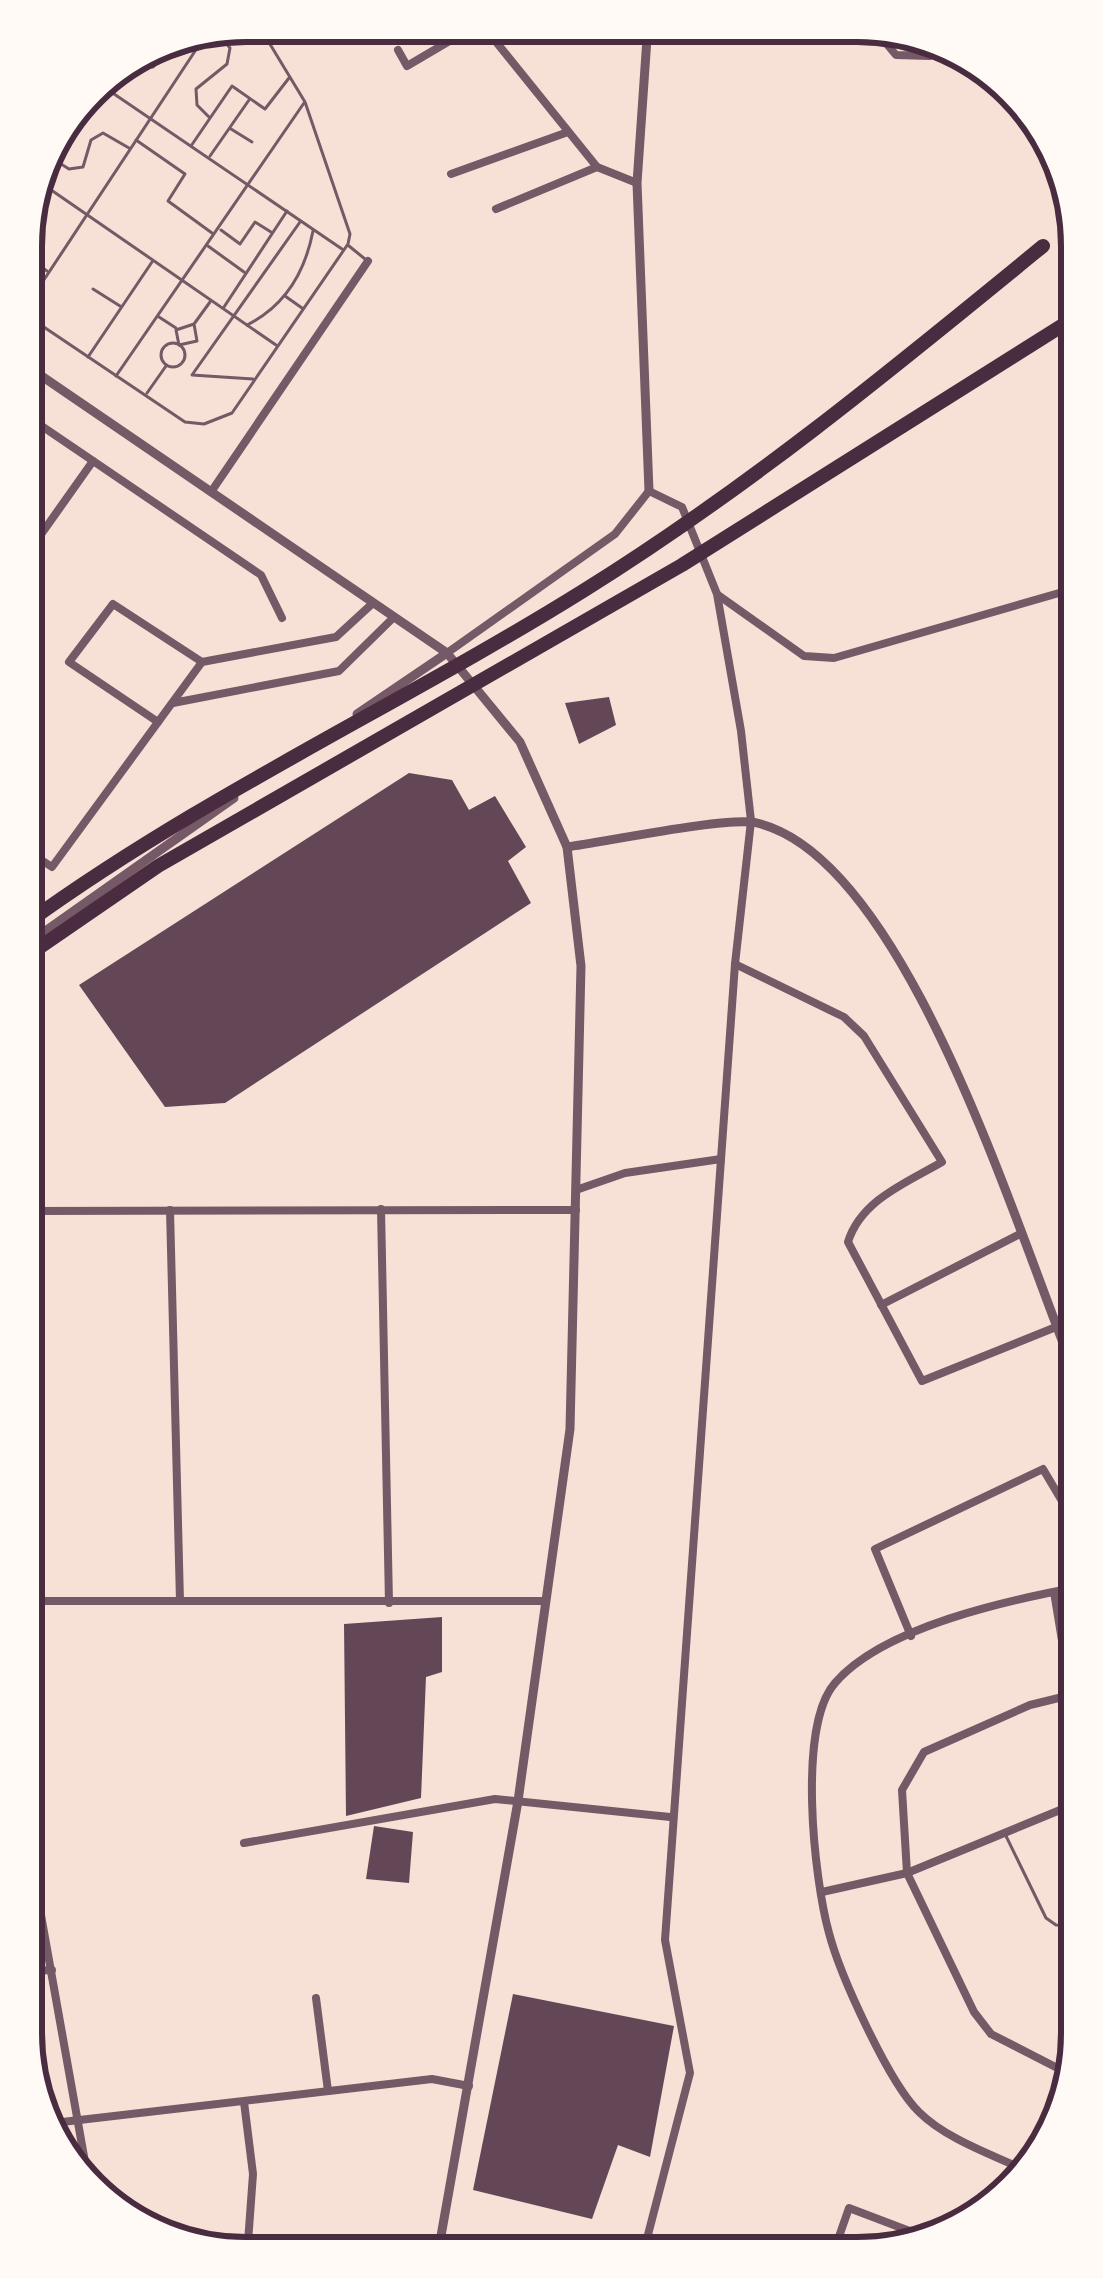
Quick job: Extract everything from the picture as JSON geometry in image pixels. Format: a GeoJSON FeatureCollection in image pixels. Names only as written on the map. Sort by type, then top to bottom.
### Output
{"type":"FeatureCollection","features":[{"type":"Feature","properties":{"kind":"highway"},"geometry":{"type":"LineString","coordinates":[[42,912],[217,800],[579,594],[775,463],[1043,246]]}},
{"type":"Feature","properties":{"kind":"highway"},"geometry":{"type":"LineString","coordinates":[[42,946],[236,820],[797,494],[1061,326]]}},
{"type":"Feature","properties":{"kind":"street"},"geometry":{"type":"LineString","coordinates":[[398,50],[407,66],[448,42]]}},
{"type":"Feature","properties":{"kind":"street"},"geometry":{"type":"LineString","coordinates":[[495,42],[597,167],[637,183]]}},
{"type":"Feature","properties":{"kind":"street"},"geometry":{"type":"LineString","coordinates":[[42,934],[615,534],[649,491],[637,183],[646,42]]}},
{"type":"Feature","properties":{"kind":"street"},"geometry":{"type":"LineString","coordinates":[[888,45],[896,55],[930,56]]}},
{"type":"Feature","properties":{"kind":"street"},"geometry":{"type":"LineString","coordinates":[[451,174],[568,132]]}},
{"type":"Feature","properties":{"kind":"street"},"geometry":{"type":"LineString","coordinates":[[496,208],[597,167]]}},
{"type":"Feature","properties":{"kind":"street"},"geometry":{"type":"LineString","coordinates":[[211,492],[368,262]]}},
{"type":"Feature","properties":{"kind":"street"},"geometry":{"type":"LineString","coordinates":[[42,376],[447,653],[520,742],[567,847],[580,966],[570,1429],[518,1801],[441,2237]]}},
{"type":"Feature","properties":{"kind":"street"},"geometry":{"type":"LineString","coordinates":[[42,426],[261,574],[282,618]]}},
{"type":"Feature","properties":{"kind":"street"},"geometry":{"type":"LineString","coordinates":[[42,533],[93,461]]}},
{"type":"Feature","properties":{"kind":"street"},"geometry":{"type":"LineString","coordinates":[[647,2237],[690,2073],[665,1940],[670,1817],[735,964],[751,821],[717,594],[682,507],[649,491]]}},
{"type":"Feature","properties":{"kind":"street"},"geometry":{"type":"LineString","coordinates":[[717,594],[804,656],[834,658],[1061,592]]}},
{"type":"Feature","properties":{"kind":"street"},"geometry":{"type":"LineString","coordinates":[[42,860],[52,867],[202,662],[336,637],[374,603]]}},
{"type":"Feature","properties":{"kind":"street"},"geometry":{"type":"LineString","coordinates":[[158,722],[69,662],[113,604],[202,662]]}},
{"type":"Feature","properties":{"kind":"street"},"geometry":{"type":"LineString","coordinates":[[172,703],[339,671],[394,617]]}},
{"type":"Feature","properties":{"kind":"street"},"geometry":{"type":"LineString","coordinates":[[567,847],[751,821],[782,831],[815,852],[860,899],[904,969],[960,1078],[1061,1339]]}},
{"type":"Feature","properties":{"kind":"street"},"geometry":{"type":"LineString","coordinates":[[735,964],[844,1017],[864,1036],[942,1162],[878,1200],[854,1221],[848,1242],[922,1381],[1056,1328]]}},
{"type":"Feature","properties":{"kind":"street"},"geometry":{"type":"LineString","coordinates":[[576,1190],[625,1173],[721,1159]]}},
{"type":"Feature","properties":{"kind":"street"},"geometry":{"type":"LineString","coordinates":[[381,1208],[389,1603]]}},
{"type":"Feature","properties":{"kind":"street"},"geometry":{"type":"LineString","coordinates":[[42,1210],[576,1210]]}},
{"type":"Feature","properties":{"kind":"street"},"geometry":{"type":"LineString","coordinates":[[170,1210],[179,1601]]}},
{"type":"Feature","properties":{"kind":"street"},"geometry":{"type":"LineString","coordinates":[[881,1305],[1020,1234]]}},
{"type":"Feature","properties":{"kind":"street"},"geometry":{"type":"LineString","coordinates":[[911,1636],[875,1550],[1043,1469],[1061,1499]]}},
{"type":"Feature","properties":{"kind":"street"},"geometry":{"type":"LineString","coordinates":[[1013,2164],[921,2114],[899,2087],[839,1962],[822,1892],[812,1752],[816,1718],[830,1687],[851,1665],[911,1636],[1012,1600],[1061,1591]]}},
{"type":"Feature","properties":{"kind":"street"},"geometry":{"type":"LineString","coordinates":[[1054,1592],[1061,1626]]}},
{"type":"Feature","properties":{"kind":"street"},"geometry":{"type":"LineString","coordinates":[[42,1601],[545,1601]]}},
{"type":"Feature","properties":{"kind":"street"},"geometry":{"type":"LineString","coordinates":[[1058,2067],[981,2023],[908,1873],[902,1790],[924,1751],[1030,1705],[1061,1697]]}},
{"type":"Feature","properties":{"kind":"street"},"geometry":{"type":"LineString","coordinates":[[244,1843],[495,1799],[670,1817]]}},
{"type":"Feature","properties":{"kind":"street"},"geometry":{"type":"LineString","coordinates":[[822,1892],[908,1873],[1061,1810]]}},
{"type":"Feature","properties":{"kind":"street"},"geometry":{"type":"LineString","coordinates":[[42,1914],[84,2156]]}},
{"type":"Feature","properties":{"kind":"street"},"geometry":{"type":"LineString","coordinates":[[42,1970],[52,1970]]}},
{"type":"Feature","properties":{"kind":"street"},"geometry":{"type":"LineString","coordinates":[[316,1998],[328,2091]]}},
{"type":"Feature","properties":{"kind":"street"},"geometry":{"type":"LineString","coordinates":[[63,2122],[432,2079],[469,2086]]}},
{"type":"Feature","properties":{"kind":"street"},"geometry":{"type":"LineString","coordinates":[[244,2102],[253,2174],[248,2237]]}},
{"type":"Feature","properties":{"kind":"street"},"geometry":{"type":"LineString","coordinates":[[839,2237],[848,2208],[906,2230]]}},
{"type":"Feature","properties":{"kind":"lane"},"geometry":{"type":"LineString","coordinates":[[42,325],[185,422],[204,424],[232,413],[346,247],[348,224],[305,102],[269,42]]}},
{"type":"Feature","properties":{"kind":"lane"},"geometry":{"type":"LineString","coordinates":[[210,118],[197,105],[196,89],[227,64],[226,43]]}},
{"type":"Feature","properties":{"kind":"lane"},"geometry":{"type":"LineString","coordinates":[[42,283],[196,49]]}},
{"type":"Feature","properties":{"kind":"lane"},"geometry":{"type":"LineString","coordinates":[[190,146],[232,86],[265,109],[290,77]]}},
{"type":"Feature","properties":{"kind":"lane"},"geometry":{"type":"LineString","coordinates":[[112,92],[368,262]]}},
{"type":"Feature","properties":{"kind":"lane"},"geometry":{"type":"LineString","coordinates":[[208,158],[250,99]]}},
{"type":"Feature","properties":{"kind":"lane"},"geometry":{"type":"LineString","coordinates":[[116,376],[305,102]]}},
{"type":"Feature","properties":{"kind":"lane"},"geometry":{"type":"LineString","coordinates":[[230,128],[252,142]]}},
{"type":"Feature","properties":{"kind":"lane"},"geometry":{"type":"LineString","coordinates":[[60,164],[69,170],[83,167],[91,140],[103,133],[131,149]]}},
{"type":"Feature","properties":{"kind":"lane"},"geometry":{"type":"LineString","coordinates":[[136,140],[185,175],[168,201],[240,244],[255,222],[272,233]]}},
{"type":"Feature","properties":{"kind":"lane"},"geometry":{"type":"LineString","coordinates":[[50,189],[278,346]]}},
{"type":"Feature","properties":{"kind":"lane"},"geometry":{"type":"LineString","coordinates":[[223,308],[286,211]]}},
{"type":"Feature","properties":{"kind":"lane"},"geometry":{"type":"LineString","coordinates":[[255,379],[192,375],[300,221]]}},
{"type":"Feature","properties":{"kind":"lane"},"geometry":{"type":"LineString","coordinates":[[247,326],[272,312],[307,262],[313,229]]}},
{"type":"Feature","properties":{"kind":"lane"},"geometry":{"type":"LineString","coordinates":[[206,244],[245,274]]}},
{"type":"Feature","properties":{"kind":"lane"},"geometry":{"type":"LineString","coordinates":[[88,357],[153,260]]}},
{"type":"Feature","properties":{"kind":"lane"},"geometry":{"type":"LineString","coordinates":[[42,267],[49,272]]}},
{"type":"Feature","properties":{"kind":"lane"},"geometry":{"type":"LineString","coordinates":[[93,289],[121,307]]}},
{"type":"Feature","properties":{"kind":"lane"},"geometry":{"type":"LineString","coordinates":[[284,295],[304,308]]}},
{"type":"Feature","properties":{"kind":"lane"},"geometry":{"type":"LineString","coordinates":[[157,316],[178,328],[194,324],[211,300]]}},
{"type":"Feature","properties":{"kind":"lane"},"geometry":{"type":"LineString","coordinates":[[167,365],[164,348],[196,341],[194,324]]}},
{"type":"Feature","properties":{"kind":"lane"},"geometry":{"type":"LineString","coordinates":[[146,396],[167,365],[183,361],[178,328]]}},
{"type":"Feature","properties":{"kind":"lane"},"geometry":{"type":"LineString","coordinates":[[1004,1833],[1046,1918],[1061,1925]]}},
{"type":"Feature","properties":{"kind":"building"},"geometry":{"type":"Polygon","coordinates":[[[609,697],[616,725],[579,744],[565,703],[609,697]]]}},
{"type":"Feature","properties":{"kind":"building"},"geometry":{"type":"Polygon","coordinates":[[[409,773],[452,780],[469,810],[495,796],[526,847],[508,861],[531,903],[225,1103],[165,1107],[79,985],[409,773]]]}},
{"type":"Feature","properties":{"kind":"building"},"geometry":{"type":"Polygon","coordinates":[[[442,1617],[442,1672],[426,1677],[421,1798],[346,1816],[344,1624],[442,1617]]]}},
{"type":"Feature","properties":{"kind":"building"},"geometry":{"type":"Polygon","coordinates":[[[374,1826],[413,1832],[409,1883],[366,1879],[374,1826]]]}},
{"type":"Feature","properties":{"kind":"building"},"geometry":{"type":"Polygon","coordinates":[[[513,1994],[674,2026],[650,2157],[618,2145],[592,2219],[473,2190],[513,1994]]]}}]}
